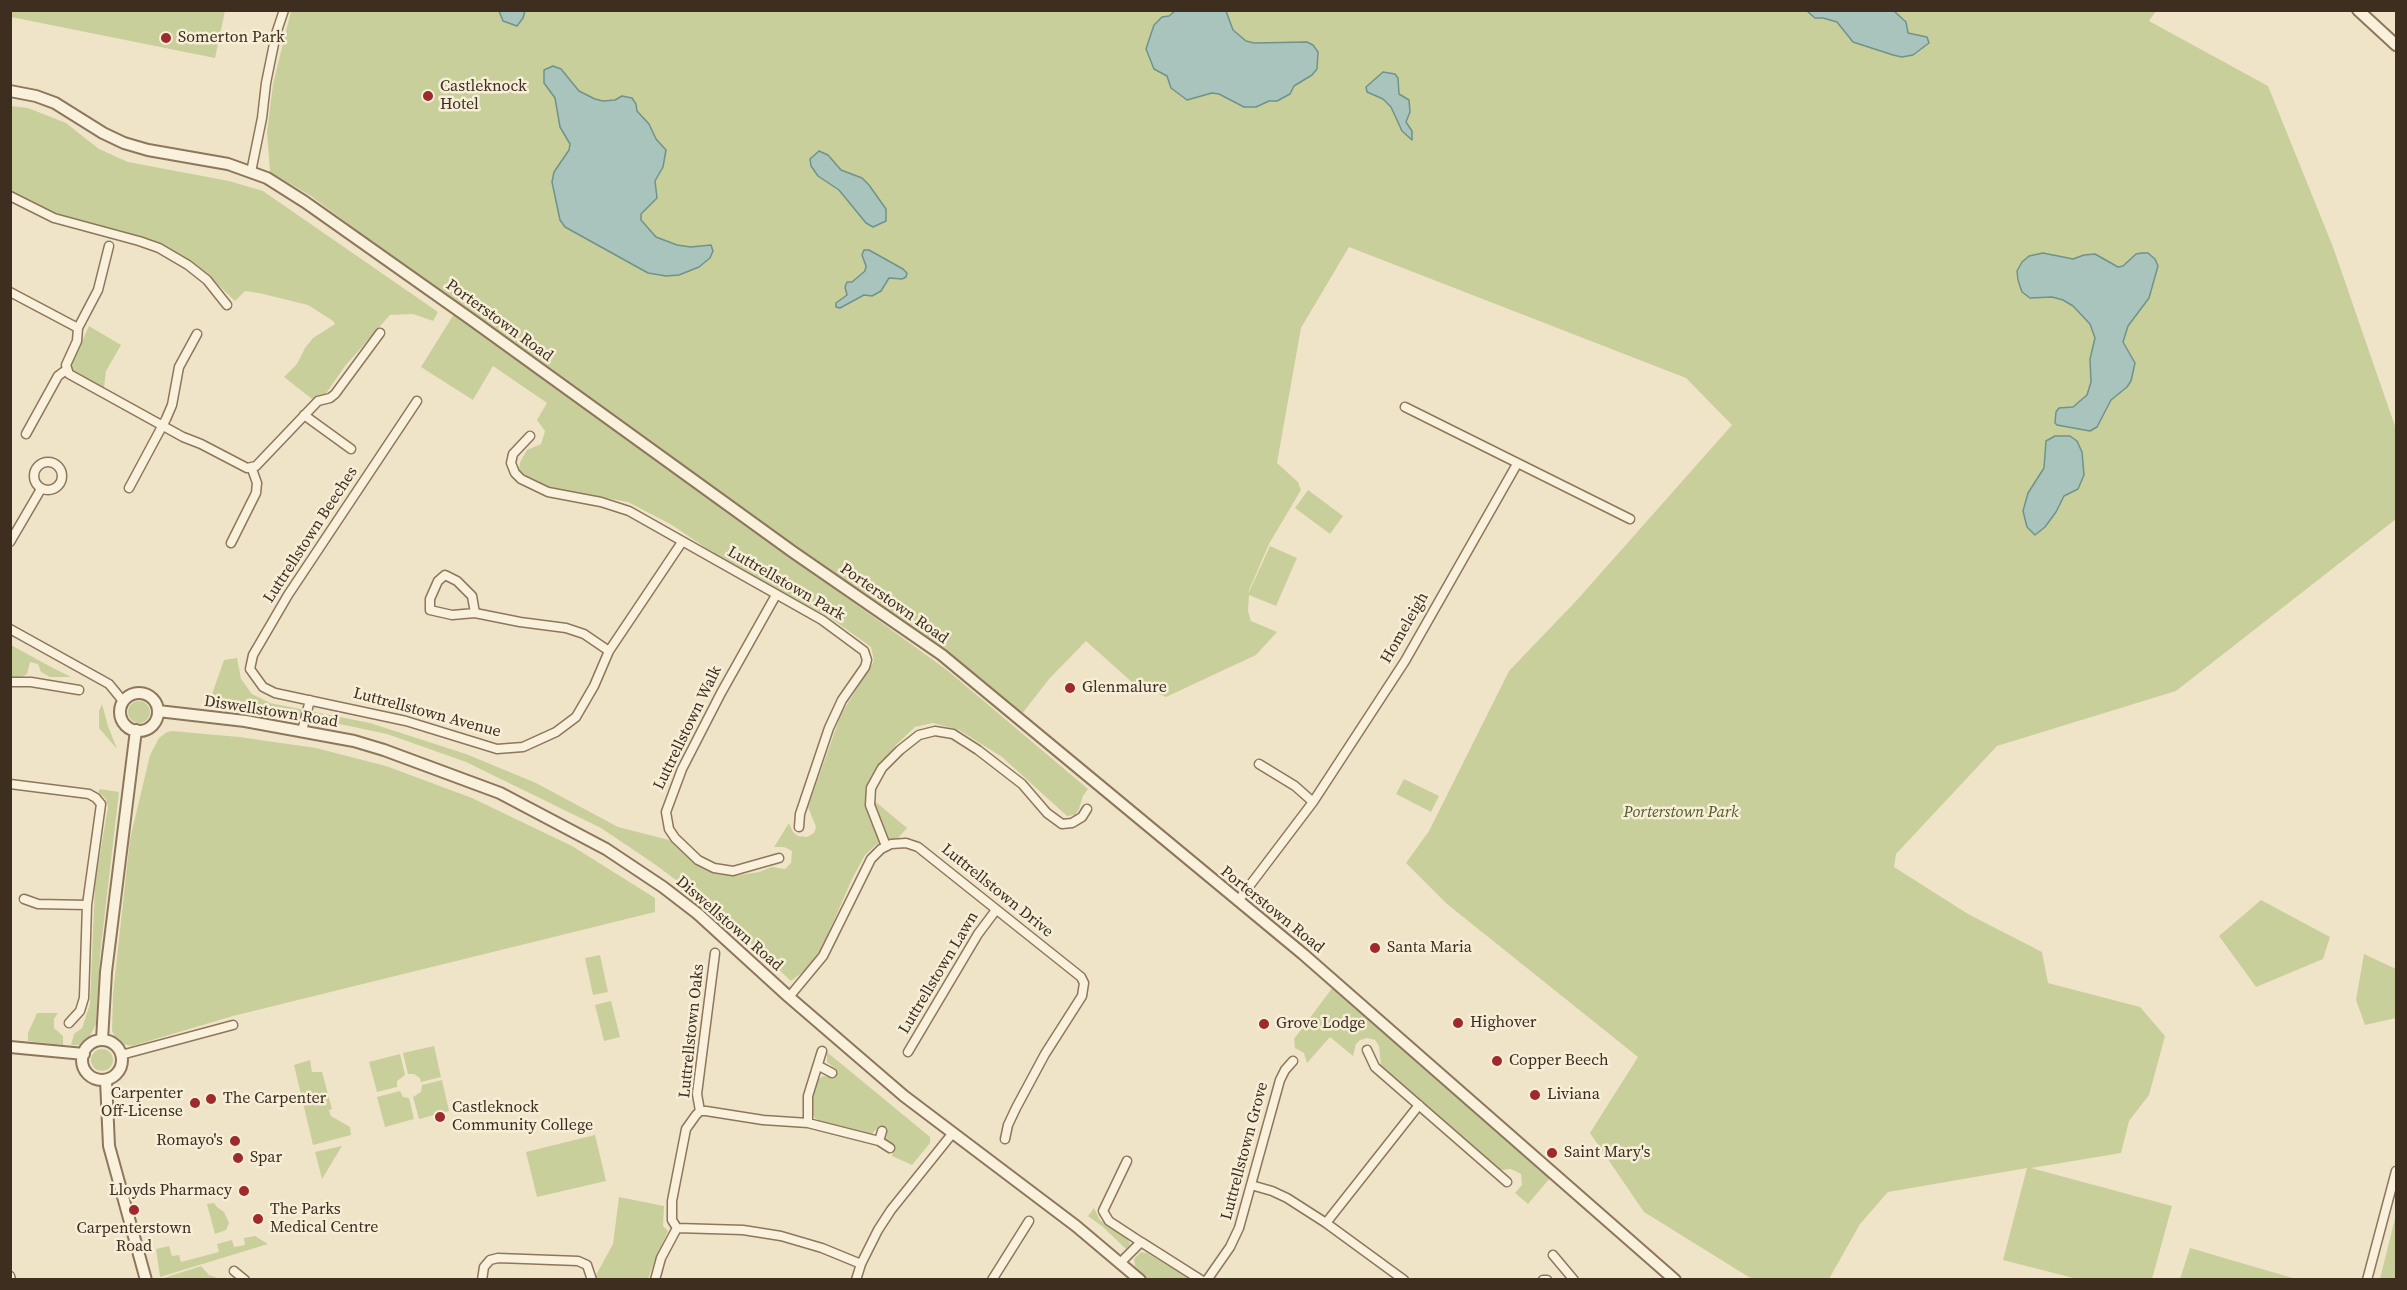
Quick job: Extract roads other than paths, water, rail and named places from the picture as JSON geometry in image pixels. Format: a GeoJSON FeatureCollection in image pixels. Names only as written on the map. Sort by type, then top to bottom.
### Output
{"type":"FeatureCollection","features":[{"type":"Feature","properties":{"kind":"street"},"geometry":{"type":"LineString","coordinates":[[251,171],[276,34],[284,10]]}},
{"type":"Feature","properties":{"kind":"street"},"geometry":{"type":"LineString","coordinates":[[2358,10],[2397,45]]}},
{"type":"Feature","properties":{"kind":"street","name":"Porterstown Road"},"geometry":{"type":"LineString","coordinates":[[10,92],[36,96],[55,103],[103,133],[124,143],[148,150],[228,164],[251,171],[278,184],[315,208],[793,552],[942,655],[1391,1030],[1675,1280]]}},
{"type":"Feature","properties":{"kind":"street"},"geometry":{"type":"LineString","coordinates":[[10,196],[54,218],[159,248],[188,265],[207,280],[227,305]]}},
{"type":"Feature","properties":{"kind":"street"},"geometry":{"type":"LineString","coordinates":[[26,434],[58,375],[66,370],[68,358],[77,340],[78,327],[98,290],[109,246]]}},
{"type":"Feature","properties":{"kind":"street"},"geometry":{"type":"LineString","coordinates":[[10,292],[78,327]]}},
{"type":"Feature","properties":{"kind":"street"},"geometry":{"type":"LineString","coordinates":[[252,469],[318,401],[335,394],[380,333]]}},
{"type":"Feature","properties":{"kind":"street"},"geometry":{"type":"LineString","coordinates":[[129,488],[172,405],[179,367],[197,334]]}},
{"type":"Feature","properties":{"kind":"street"},"geometry":{"type":"LineString","coordinates":[[66,370],[69,374],[162,426],[221,454],[239,466],[252,469]]}},
{"type":"Feature","properties":{"kind":"street","name":"Luttrellstown Beeches"},"geometry":{"type":"LineString","coordinates":[[263,687],[250,669],[253,655],[288,595],[417,401]]}},
{"type":"Feature","properties":{"kind":"street"},"geometry":{"type":"LineString","coordinates":[[1405,407],[1629,519]]}},
{"type":"Feature","properties":{"kind":"street"},"geometry":{"type":"LineString","coordinates":[[304,415],[351,449]]}},
{"type":"Feature","properties":{"kind":"street","name":"Luttrellstown Park"},"geometry":{"type":"LineString","coordinates":[[530,436],[513,454],[514,473],[521,480],[548,492],[601,502],[656,525],[682,542],[822,620],[864,651],[867,660],[865,667],[842,700],[829,728],[800,814],[799,827]]}},
{"type":"Feature","properties":{"kind":"street","name":"Homeleigh"},"geometry":{"type":"LineString","coordinates":[[1238,901],[1312,802],[1404,661],[1517,465]]}},
{"type":"Feature","properties":{"kind":"street"},"geometry":{"type":"LineString","coordinates":[[231,543],[256,493],[257,483],[252,469]]}},
{"type":"Feature","properties":{"kind":"street"},"geometry":{"type":"LineString","coordinates":[[10,542],[41,489]]}},
{"type":"Feature","properties":{"kind":"street","name":"Luttrellstown Avenue"},"geometry":{"type":"LineString","coordinates":[[263,687],[275,693],[406,721],[497,749],[523,747],[556,732],[576,717],[594,686],[609,651],[682,542]]}},
{"type":"Feature","properties":{"kind":"street"},"geometry":{"type":"LineString","coordinates":[[475,613],[472,596],[457,580],[445,575],[438,581],[430,599],[430,610],[452,615],[475,613],[566,628],[584,634],[609,651]]}},
{"type":"Feature","properties":{"kind":"street","name":"Luttrellstown Walk"},"geometry":{"type":"LineString","coordinates":[[776,595],[721,693],[682,769],[666,812],[669,829],[675,838],[698,860],[714,868],[733,871],[779,858]]}},
{"type":"Feature","properties":{"kind":"street"},"geometry":{"type":"LineString","coordinates":[[10,629],[109,684],[123,701]]}},
{"type":"Feature","properties":{"kind":"street"},"geometry":{"type":"LineString","coordinates":[[10,682],[31,682],[79,690]]}},
{"type":"Feature","properties":{"kind":"street"},"geometry":{"type":"LineString","coordinates":[[133,694],[144,694],[154,700],[158,711],[151,726],[136,730],[123,721],[120,710],[123,701],[133,694]]}},
{"type":"Feature","properties":{"kind":"street"},"geometry":{"type":"LineString","coordinates":[[302,731],[310,700]]}},
{"type":"Feature","properties":{"kind":"street","name":"Diswellstown Road"},"geometry":{"type":"LineString","coordinates":[[158,711],[236,719],[354,741],[414,760],[500,793],[563,824],[626,862],[677,897],[896,1089],[952,1134],[1076,1226],[1140,1280]]}},
{"type":"Feature","properties":{"kind":"street"},"geometry":{"type":"LineString","coordinates":[[102,1040],[106,972],[136,730]]}},
{"type":"Feature","properties":{"kind":"street"},"geometry":{"type":"LineString","coordinates":[[789,997],[823,956],[871,859],[886,846],[870,805],[871,788],[882,768],[919,735],[935,731],[953,734],[1022,784],[1047,813],[1062,824],[1072,823],[1083,817],[1087,809]]}},
{"type":"Feature","properties":{"kind":"street"},"geometry":{"type":"LineString","coordinates":[[1259,764],[1295,786],[1312,802]]}},
{"type":"Feature","properties":{"kind":"street"},"geometry":{"type":"LineString","coordinates":[[10,784],[89,794],[99,802],[101,813],[87,905],[84,998],[80,1011],[69,1023]]}},
{"type":"Feature","properties":{"kind":"street","name":"Luttrellstown Drive"},"geometry":{"type":"LineString","coordinates":[[886,846],[906,843],[918,847],[1081,976],[1084,987],[1082,996],[1045,1054],[1016,1108],[1008,1125],[1005,1139]]}},
{"type":"Feature","properties":{"kind":"street"},"geometry":{"type":"LineString","coordinates":[[24,899],[38,904],[87,905]]}},
{"type":"Feature","properties":{"kind":"street","name":"Luttrellstown Lawn"},"geometry":{"type":"LineString","coordinates":[[908,1052],[978,934],[996,910]]}},
{"type":"Feature","properties":{"kind":"street","name":"Luttrellstown Oaks"},"geometry":{"type":"LineString","coordinates":[[700,1112],[697,1094],[715,953]]}},
{"type":"Feature","properties":{"kind":"street"},"geometry":{"type":"LineString","coordinates":[[121,1055],[233,1025]]}},
{"type":"Feature","properties":{"kind":"street"},"geometry":{"type":"LineString","coordinates":[[102,1040],[115,1045],[121,1055],[122,1063],[119,1071],[106,1080],[99,1080],[89,1075],[83,1065],[84,1054],[92,1043],[102,1040]]}},
{"type":"Feature","properties":{"kind":"street"},"geometry":{"type":"LineString","coordinates":[[10,1047],[84,1054]]}},
{"type":"Feature","properties":{"kind":"street"},"geometry":{"type":"LineString","coordinates":[[1367,1050],[1375,1067],[1507,1182]]}},
{"type":"Feature","properties":{"kind":"street"},"geometry":{"type":"LineString","coordinates":[[808,1123],[808,1096],[822,1051]]}},
{"type":"Feature","properties":{"kind":"street","name":"Luttrellstown Grove"},"geometry":{"type":"LineString","coordinates":[[1207,1280],[1235,1237],[1280,1080],[1293,1061]]}},
{"type":"Feature","properties":{"kind":"street"},"geometry":{"type":"LineString","coordinates":[[819,1066],[832,1073]]}},
{"type":"Feature","properties":{"kind":"street"},"geometry":{"type":"LineString","coordinates":[[106,1080],[109,1146],[144,1279]]}},
{"type":"Feature","properties":{"kind":"street"},"geometry":{"type":"LineString","coordinates":[[1326,1223],[1419,1105]]}},
{"type":"Feature","properties":{"kind":"street"},"geometry":{"type":"LineString","coordinates":[[655,1280],[661,1258],[677,1228],[672,1215],[674,1185],[686,1129],[691,1120],[700,1112],[808,1123],[879,1141],[890,1148]]}},
{"type":"Feature","properties":{"kind":"street"},"geometry":{"type":"LineString","coordinates":[[879,1141],[882,1131]]}},
{"type":"Feature","properties":{"kind":"street"},"geometry":{"type":"LineString","coordinates":[[856,1280],[875,1235],[891,1210],[952,1134]]}},
{"type":"Feature","properties":{"kind":"street"},"geometry":{"type":"LineString","coordinates":[[1127,1161],[1103,1211],[1109,1221],[1201,1280]]}},
{"type":"Feature","properties":{"kind":"street"},"geometry":{"type":"LineString","coordinates":[[2367,1280],[2397,1171]]}},
{"type":"Feature","properties":{"kind":"street"},"geometry":{"type":"LineString","coordinates":[[1251,1185],[1278,1193],[1326,1223],[1404,1280]]}},
{"type":"Feature","properties":{"kind":"street"},"geometry":{"type":"LineString","coordinates":[[992,1280],[1029,1221]]}},
{"type":"Feature","properties":{"kind":"street"},"geometry":{"type":"LineString","coordinates":[[677,1228],[683,1230],[743,1230],[781,1236],[822,1248],[861,1264]]}},
{"type":"Feature","properties":{"kind":"street"},"geometry":{"type":"LineString","coordinates":[[1121,1262],[1141,1242]]}},
{"type":"Feature","properties":{"kind":"street"},"geometry":{"type":"LineString","coordinates":[[1553,1256],[1569,1278]]}},
{"type":"Feature","properties":{"kind":"street"},"geometry":{"type":"LineString","coordinates":[[482,1280],[484,1267],[490,1260],[498,1258],[578,1261],[587,1265],[591,1276]]}},
{"type":"Feature","properties":{"kind":"street"},"geometry":{"type":"LineString","coordinates":[[234,1271],[245,1280]]}},
{"type":"Feature","properties":{"kind":"water"},"geometry":{"type":"Polygon","coordinates":[[[499,11],[525,11],[517,26],[503,21],[499,11]]]}},
{"type":"Feature","properties":{"kind":"water"},"geometry":{"type":"Polygon","coordinates":[[[1175,11],[1226,11],[1233,30],[1246,41],[1254,43],[1307,42],[1313,45],[1318,52],[1317,69],[1312,75],[1294,86],[1290,94],[1277,101],[1269,101],[1256,107],[1244,107],[1219,94],[1212,93],[1187,100],[1171,88],[1167,76],[1154,69],[1146,49],[1154,25],[1162,17],[1169,16],[1175,11]]]}},
{"type":"Feature","properties":{"kind":"water"},"geometry":{"type":"Polygon","coordinates":[[[1807,11],[1894,11],[1906,22],[1908,33],[1927,37],[1929,43],[1913,55],[1902,57],[1893,55],[1853,42],[1837,22],[1815,18],[1807,11]]]}},
{"type":"Feature","properties":{"kind":"water"},"geometry":{"type":"Polygon","coordinates":[[[553,66],[561,69],[579,91],[595,99],[615,100],[622,96],[632,98],[637,111],[649,124],[656,139],[666,150],[663,167],[655,181],[657,198],[641,214],[641,220],[656,237],[677,245],[691,247],[711,245],[713,251],[710,258],[699,267],[679,275],[666,276],[648,273],[565,227],[560,220],[552,182],[554,172],[569,150],[570,144],[560,127],[555,98],[544,83],[544,70],[553,66]]]}},
{"type":"Feature","properties":{"kind":"water"},"geometry":{"type":"Polygon","coordinates":[[[1383,72],[1395,74],[1398,78],[1399,94],[1409,100],[1410,112],[1406,122],[1412,131],[1412,140],[1402,131],[1391,107],[1383,99],[1367,92],[1366,87],[1383,72]]]}},
{"type":"Feature","properties":{"kind":"water"},"geometry":{"type":"Polygon","coordinates":[[[819,151],[828,155],[841,170],[862,178],[869,185],[886,209],[886,221],[873,227],[866,223],[839,190],[818,176],[811,166],[810,159],[819,151]]]}},
{"type":"Feature","properties":{"kind":"water"},"geometry":{"type":"Polygon","coordinates":[[[864,250],[869,250],[903,269],[907,273],[906,277],[889,278],[881,291],[872,296],[864,295],[840,308],[836,307],[836,303],[847,295],[845,287],[847,282],[852,282],[865,271],[866,266],[862,255],[864,250]]]}},
{"type":"Feature","properties":{"kind":"water"},"geometry":{"type":"Polygon","coordinates":[[[2043,253],[2073,259],[2095,254],[2118,267],[2123,266],[2136,254],[2148,253],[2155,259],[2158,266],[2149,298],[2128,326],[2123,342],[2135,363],[2131,381],[2111,400],[2097,427],[2090,431],[2055,423],[2056,412],[2059,408],[2073,407],[2087,395],[2091,382],[2090,359],[2095,338],[2090,324],[2073,306],[2052,297],[2030,298],[2022,292],[2017,271],[2029,256],[2043,253]]]}},
{"type":"Feature","properties":{"kind":"water"},"geometry":{"type":"Polygon","coordinates":[[[2055,436],[2070,436],[2077,441],[2082,452],[2084,475],[2078,489],[2064,496],[2045,527],[2035,535],[2027,527],[2023,511],[2028,493],[2044,468],[2046,441],[2055,436]]]}},
{"type":"Feature","properties":{"kind":"place","name":"Somerton Park"},"geometry":{"type":"Point","coordinates":[166,38]}},
{"type":"Feature","properties":{"kind":"place","name":"Castleknock Hotel"},"geometry":{"type":"Point","coordinates":[428,96]}},
{"type":"Feature","properties":{"kind":"place","name":"Glenmalure"},"geometry":{"type":"Point","coordinates":[1070,688]}},
{"type":"Feature","properties":{"kind":"place","name":"Santa Maria"},"geometry":{"type":"Point","coordinates":[1375,948]}},
{"type":"Feature","properties":{"kind":"place","name":"Highover"},"geometry":{"type":"Point","coordinates":[1458,1023]}},
{"type":"Feature","properties":{"kind":"place","name":"Grove Lodge"},"geometry":{"type":"Point","coordinates":[1264,1024]}},
{"type":"Feature","properties":{"kind":"place","name":"Copper Beech"},"geometry":{"type":"Point","coordinates":[1497,1061]}},
{"type":"Feature","properties":{"kind":"place","name":"Liviana"},"geometry":{"type":"Point","coordinates":[1535,1095]}},
{"type":"Feature","properties":{"kind":"place","name":"The Carpenter"},"geometry":{"type":"Point","coordinates":[211,1099]}},
{"type":"Feature","properties":{"kind":"place","name":"Carpenter Off-License"},"geometry":{"type":"Point","coordinates":[195,1103]}},
{"type":"Feature","properties":{"kind":"place","name":"Castleknock Community College"},"geometry":{"type":"Point","coordinates":[440,1117]}},
{"type":"Feature","properties":{"kind":"place","name":"Romayo's"},"geometry":{"type":"Point","coordinates":[235,1141]}},
{"type":"Feature","properties":{"kind":"place","name":"Saint Mary's"},"geometry":{"type":"Point","coordinates":[1552,1153]}},
{"type":"Feature","properties":{"kind":"place","name":"Spar"},"geometry":{"type":"Point","coordinates":[238,1158]}},
{"type":"Feature","properties":{"kind":"place","name":"Lloyds Pharmacy"},"geometry":{"type":"Point","coordinates":[244,1191]}},
{"type":"Feature","properties":{"kind":"place","name":"Carpenterstown Road"},"geometry":{"type":"Point","coordinates":[134,1210]}},
{"type":"Feature","properties":{"kind":"place","name":"The Parks Medical Centre"},"geometry":{"type":"Point","coordinates":[258,1219]}},
{"type":"Feature","properties":{"kind":"park label","name":"Porterstown Park"},"geometry":{"type":"Point","coordinates":[1681,813]}}]}
